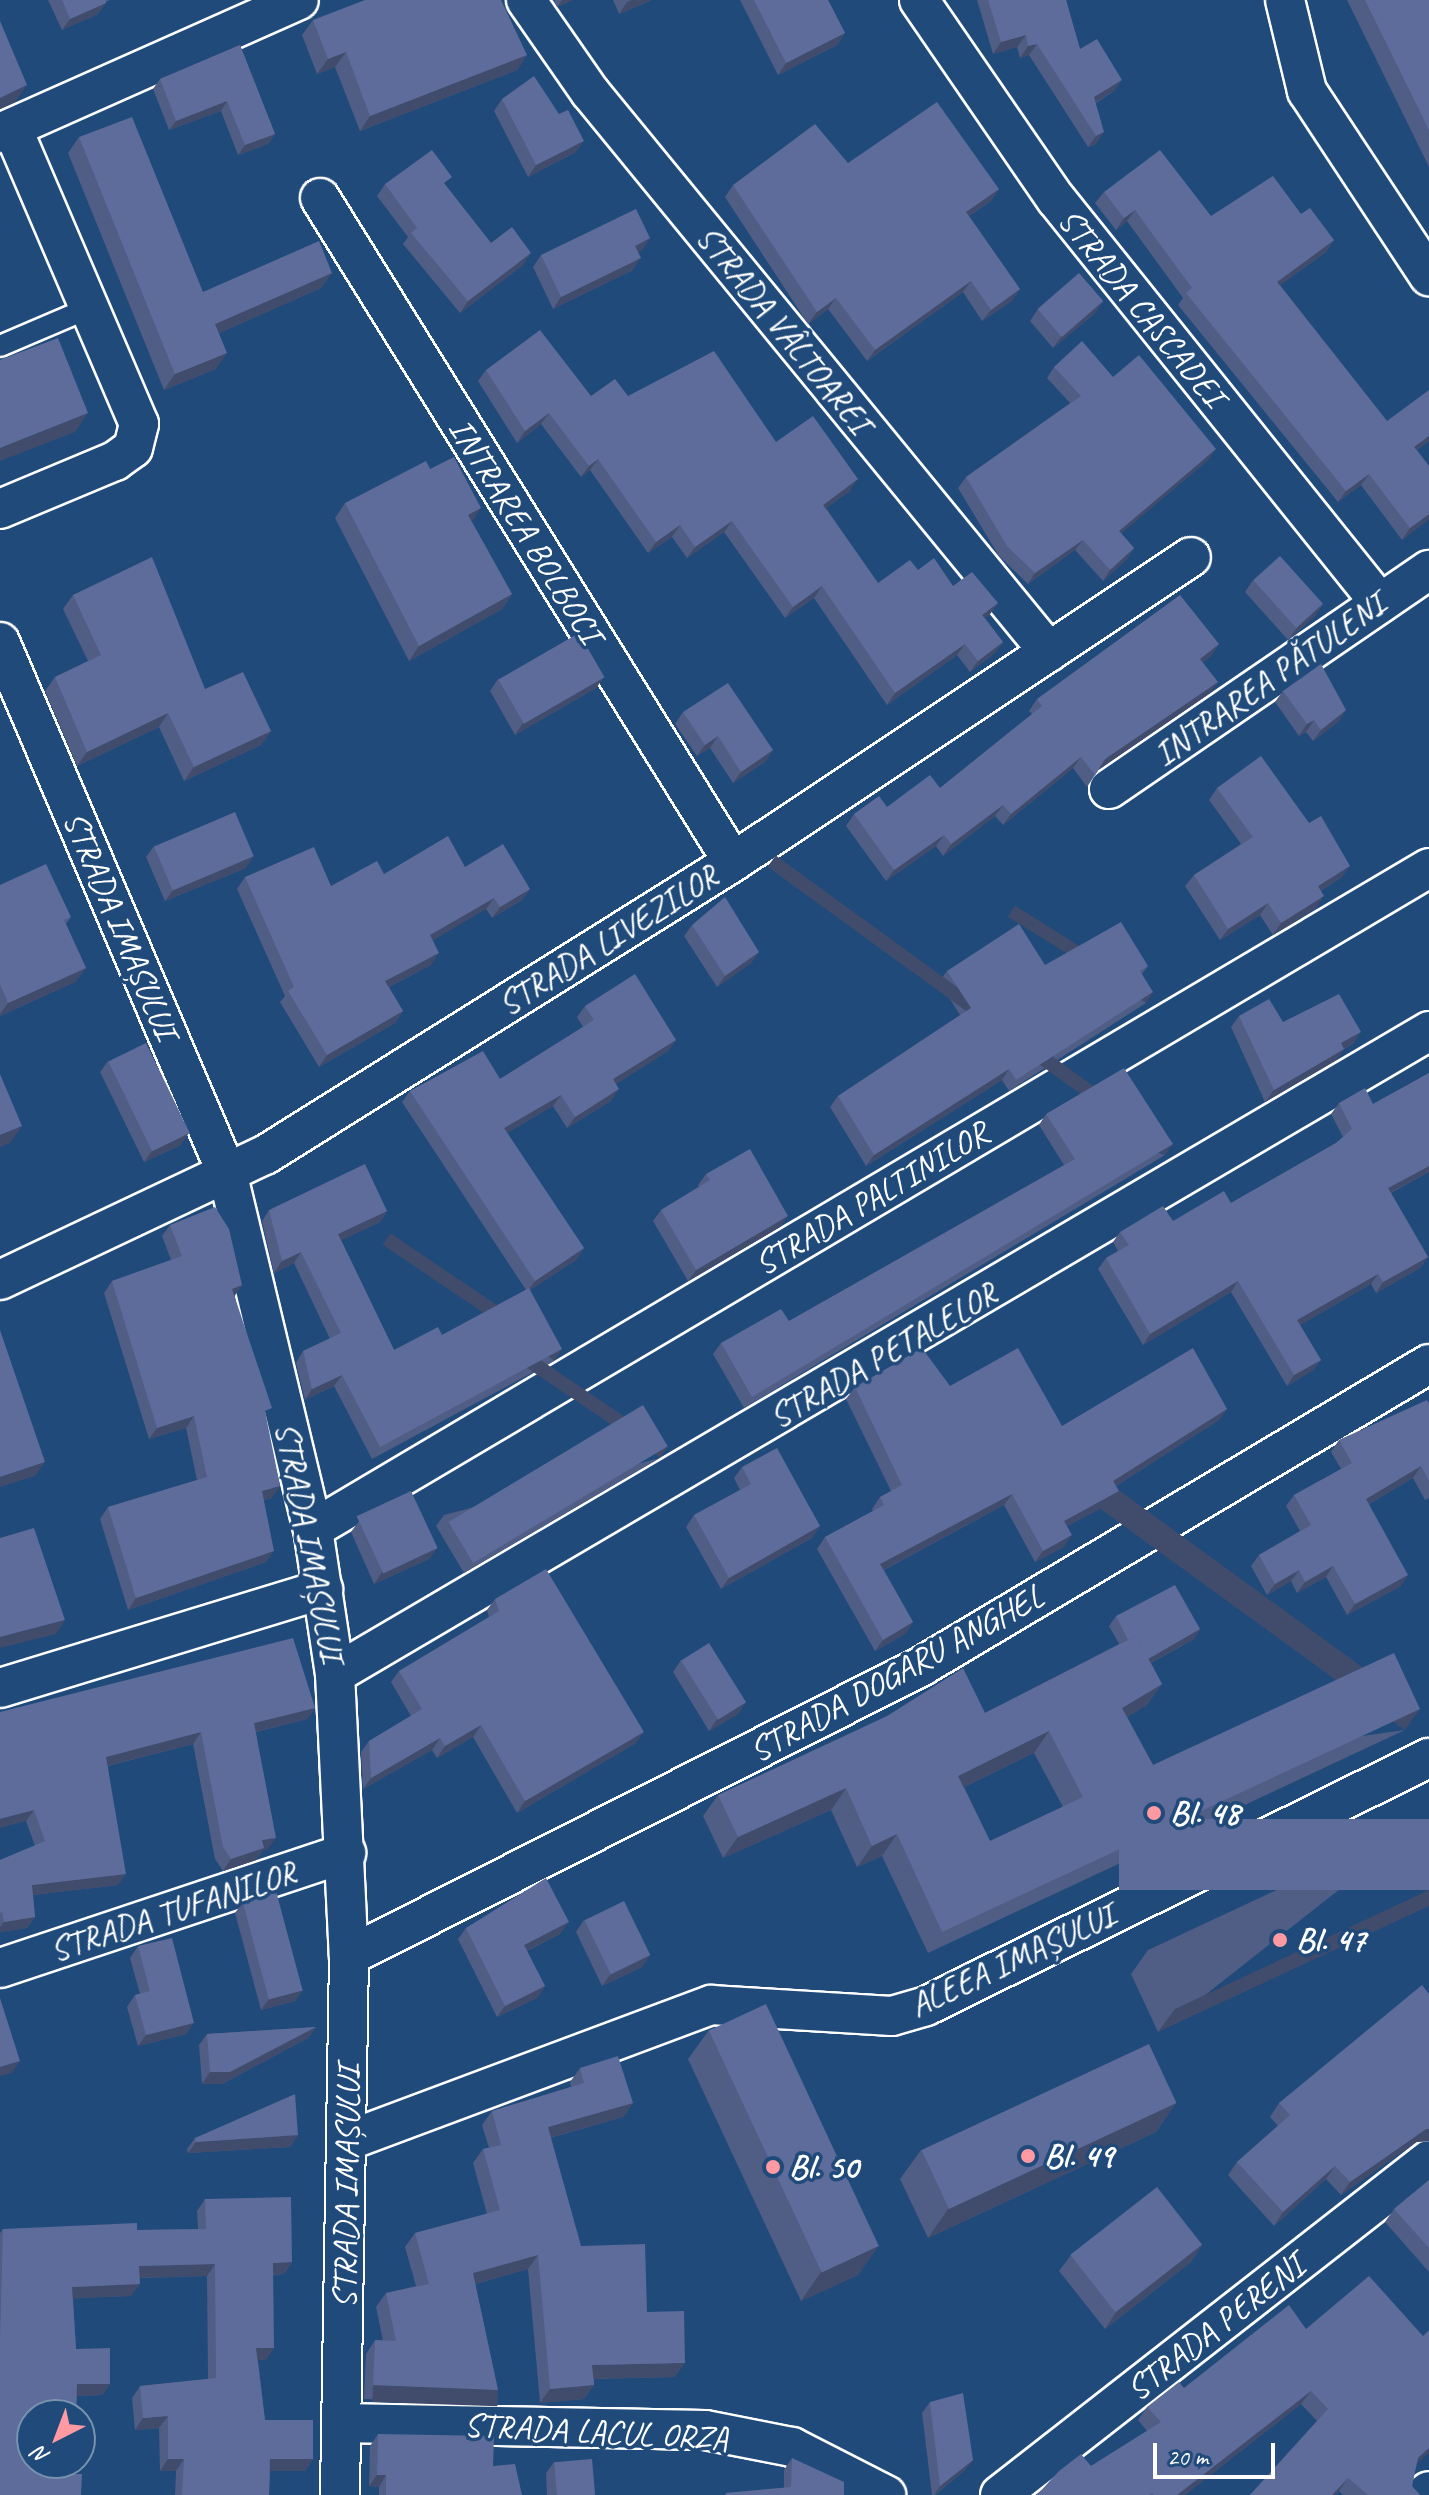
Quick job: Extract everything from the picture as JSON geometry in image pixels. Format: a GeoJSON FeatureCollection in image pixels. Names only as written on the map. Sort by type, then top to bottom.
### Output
{"type":"FeatureCollection","features":[{"type":"Feature","properties":{"kind":"street"},"geometry":{"type":"LineString","coordinates":[[0,509],[133,448],[139,424],[6,130],[299,0]]}},
{"type":"Feature","properties":{"kind":"street","name":"STRADA VÂLTOAREI"},"geometry":{"type":"LineString","coordinates":[[526,0],[590,92],[1049,652]]}},
{"type":"Feature","properties":{"kind":"street","name":"STRADA CASCADEI"},"geometry":{"type":"LineString","coordinates":[[919,0],[1056,199],[1380,603]]}},
{"type":"Feature","properties":{"kind":"street"},"geometry":{"type":"LineString","coordinates":[[1285,0],[1307,91],[1429,276]]}},
{"type":"Feature","properties":{"kind":"street","name":"INTRAREA BOLBOCI"},"geometry":{"type":"LineString","coordinates":[[320,198],[733,862]]}},
{"type":"Feature","properties":{"kind":"street","name":"STRADA LIVEZILOR"},"geometry":{"type":"LineString","coordinates":[[0,1280],[228,1176],[733,862],[1191,557]]}},
{"type":"Feature","properties":{"kind":"street","name":"INTRAREA PĂTULENI"},"geometry":{"type":"LineString","coordinates":[[1109,789],[1429,570]]}},
{"type":"Feature","properties":{"kind":"street","name":"STRADA IMAȘULUI"},"geometry":{"type":"LineString","coordinates":[[0,642],[228,1176],[313,1529],[335,1674],[349,1956],[340,2495]]}},
{"type":"Feature","properties":{"kind":"street","name":"STRADA PALTINILOR"},"geometry":{"type":"LineString","coordinates":[[313,1529],[1429,868]]}},
{"type":"Feature","properties":{"kind":"street","name":"STRADA PETALELOR"},"geometry":{"type":"LineString","coordinates":[[335,1674],[1429,1031]]}},
{"type":"Feature","properties":{"kind":"street","name":"STRADA DOGARU ANGHEL"},"geometry":{"type":"LineString","coordinates":[[349,1956],[922,1666],[1429,1364]]}},
{"type":"Feature","properties":{"kind":"street"},"geometry":{"type":"LineString","coordinates":[[0,1688],[323,1589]]}},
{"type":"Feature","properties":{"kind":"street","name":"ALEEA IMAȘULUI"},"geometry":{"type":"LineString","coordinates":[[347,2141],[711,2005],[892,2016],[926,2006],[1429,1758]]}},
{"type":"Feature","properties":{"kind":"street","name":"STRADA TUFANILOR"},"geometry":{"type":"LineString","coordinates":[[0,1968],[346,1853]]}},
{"type":"Feature","properties":{"kind":"street","name":"STRADA PERENI"},"geometry":{"type":"LineString","coordinates":[[1000,2495],[1429,2160]]}},
{"type":"Feature","properties":{"kind":"street","name":"STRADA LACUL ORZA"},"geometry":{"type":"LineString","coordinates":[[341,2423],[705,2430],[792,2447],[886,2495]]}},
{"type":"Feature","properties":{"kind":"street"},"geometry":{"type":"LineString","coordinates":[[1424,2495],[1429,2491]]}},
{"type":"Feature","properties":{"kind":"lane"},"geometry":{"type":"LineString","coordinates":[[0,346],[89,308]]}},
{"type":"Feature","properties":{"kind":"building"},"geometry":{"type":"Polygon","coordinates":[[[62,0],[105,0],[106,3],[70,19],[62,0]]]}},
{"type":"Feature","properties":{"kind":"building"},"geometry":{"type":"Polygon","coordinates":[[[365,0],[501,0],[527,55],[370,116],[346,52],[328,59],[313,20],[365,0]]]}},
{"type":"Feature","properties":{"kind":"building"},"geometry":{"type":"Polygon","coordinates":[[[754,0],[828,0],[845,33],[786,63],[754,0]]]}},
{"type":"Feature","properties":{"kind":"building"},"geometry":{"type":"Polygon","coordinates":[[[988,0],[1066,0],[1080,49],[1097,39],[1122,80],[1094,97],[1104,132],[1096,136],[1037,44],[1028,46],[1026,35],[1001,42],[988,0]]]}},
{"type":"Feature","properties":{"kind":"building"},"geometry":{"type":"Polygon","coordinates":[[[1365,0],[1429,0],[1429,130],[1365,0]]]}},
{"type":"Feature","properties":{"kind":"building"},"geometry":{"type":"Polygon","coordinates":[[[0,21],[27,85],[0,98],[0,21]]]}},
{"type":"Feature","properties":{"kind":"building"},"geometry":{"type":"Polygon","coordinates":[[[240,45],[275,134],[245,145],[227,101],[176,121],[160,79],[240,45]]]}},
{"type":"Feature","properties":{"kind":"building"},"geometry":{"type":"Polygon","coordinates":[[[534,76],[559,114],[568,110],[584,141],[536,165],[502,99],[534,76]]]}},
{"type":"Feature","properties":{"kind":"building"},"geometry":{"type":"Polygon","coordinates":[[[937,102],[999,189],[966,212],[1020,289],[991,310],[971,281],[875,350],[836,298],[817,312],[733,185],[815,124],[848,163],[937,102]]]}},
{"type":"Feature","properties":{"kind":"building"},"geometry":{"type":"Polygon","coordinates":[[[132,117],[203,292],[319,241],[332,273],[215,324],[227,353],[175,374],[79,137],[132,117]]]}},
{"type":"Feature","properties":{"kind":"building"},"geometry":{"type":"Polygon","coordinates":[[[432,150],[452,177],[444,183],[491,243],[512,227],[531,253],[468,301],[411,233],[417,228],[385,184],[432,150]]]}},
{"type":"Feature","properties":{"kind":"building"},"geometry":{"type":"Polygon","coordinates":[[[1160,150],[1211,216],[1273,176],[1301,214],[1310,208],[1334,240],[1277,282],[1387,421],[1429,390],[1429,436],[1414,447],[1429,466],[1429,514],[1410,528],[1369,474],[1346,491],[1186,293],[1192,288],[1135,210],[1124,218],[1104,192],[1160,150]]]}},
{"type":"Feature","properties":{"kind":"building"},"geometry":{"type":"Polygon","coordinates":[[[636,209],[650,238],[635,246],[641,258],[561,297],[541,255],[636,209]]]}},
{"type":"Feature","properties":{"kind":"building"},"geometry":{"type":"Polygon","coordinates":[[[1079,273],[1103,301],[1062,337],[1037,309],[1079,273]]]}},
{"type":"Feature","properties":{"kind":"building"},"geometry":{"type":"Polygon","coordinates":[[[540,330],[591,396],[615,379],[628,396],[714,351],[776,442],[813,416],[858,479],[823,505],[878,583],[910,560],[918,570],[934,558],[953,586],[972,572],[998,603],[982,615],[1003,642],[978,661],[965,644],[895,693],[822,586],[793,607],[732,521],[695,547],[680,525],[656,542],[598,459],[589,466],[549,413],[525,431],[486,370],[540,330]]]}},
{"type":"Feature","properties":{"kind":"building"},"geometry":{"type":"Polygon","coordinates":[[[58,338],[88,413],[0,448],[0,360],[58,338]]]}},
{"type":"Feature","properties":{"kind":"building"},"geometry":{"type":"Polygon","coordinates":[[[1082,341],[1113,377],[1139,355],[1216,449],[1119,531],[1134,548],[1110,570],[1083,540],[1035,573],[1007,546],[966,477],[1081,396],[1054,367],[1082,341]]]}},
{"type":"Feature","properties":{"kind":"building"},"geometry":{"type":"Polygon","coordinates":[[[454,457],[481,508],[468,515],[512,594],[419,646],[345,503],[426,461],[430,469],[454,457]]]}},
{"type":"Feature","properties":{"kind":"building"},"geometry":{"type":"Polygon","coordinates":[[[1280,556],[1323,604],[1296,628],[1253,580],[1280,556]]]}},
{"type":"Feature","properties":{"kind":"building"},"geometry":{"type":"Polygon","coordinates":[[[152,557],[205,689],[243,672],[271,731],[194,767],[168,713],[87,752],[55,677],[101,655],[73,595],[152,557]]]}},
{"type":"Feature","properties":{"kind":"building"},"geometry":{"type":"Polygon","coordinates":[[[1180,595],[1219,644],[1200,659],[1218,682],[1105,759],[1095,775],[1081,757],[1011,814],[1003,805],[951,844],[944,835],[894,870],[854,814],[879,796],[887,807],[930,775],[940,788],[1042,706],[1037,699],[1180,595]]]}},
{"type":"Feature","properties":{"kind":"building"},"geometry":{"type":"Polygon","coordinates":[[[579,633],[604,677],[524,724],[498,680],[579,633]]]}},
{"type":"Feature","properties":{"kind":"building"},"geometry":{"type":"Polygon","coordinates":[[[1321,664],[1346,710],[1321,730],[1314,720],[1307,724],[1283,691],[1321,664]]]}},
{"type":"Feature","properties":{"kind":"building"},"geometry":{"type":"Polygon","coordinates":[[[728,683],[773,750],[741,772],[718,736],[705,745],[683,712],[728,683]]]}},
{"type":"Feature","properties":{"kind":"building"},"geometry":{"type":"Polygon","coordinates":[[[1261,756],[1309,823],[1321,816],[1350,866],[1318,886],[1324,896],[1281,923],[1268,903],[1228,929],[1194,875],[1253,837],[1217,788],[1261,756]]]}},
{"type":"Feature","properties":{"kind":"building"},"geometry":{"type":"Polygon","coordinates":[[[235,812],[254,856],[173,891],[154,846],[235,812]]]}},
{"type":"Feature","properties":{"kind":"building"},"geometry":{"type":"Polygon","coordinates":[[[448,836],[465,867],[503,844],[530,889],[500,907],[494,898],[430,935],[439,953],[385,981],[403,1011],[327,1055],[288,991],[294,987],[245,877],[314,847],[331,886],[377,861],[384,874],[448,836]]]}},
{"type":"Feature","properties":{"kind":"building"},"geometry":{"type":"Polygon","coordinates":[[[46,864],[71,917],[64,920],[86,968],[8,1003],[0,984],[0,885],[46,864]]]}},
{"type":"Feature","properties":{"kind":"building"},"geometry":{"type":"Polygon","coordinates":[[[725,897],[759,952],[725,976],[692,925],[725,897]]]}},
{"type":"Feature","properties":{"kind":"building"},"geometry":{"type":"Polygon","coordinates":[[[1121,922],[1148,966],[1140,971],[1153,992],[1016,1080],[1009,1069],[874,1155],[838,1096],[971,1008],[947,971],[1019,924],[1045,965],[1121,922]]]}},
{"type":"Feature","properties":{"kind":"building"},"geometry":{"type":"Polygon","coordinates":[[[635,974],[676,1040],[613,1079],[619,1089],[575,1117],[561,1095],[504,1128],[584,1248],[535,1281],[410,1091],[483,1051],[500,1079],[594,1020],[585,1006],[635,974]]]}},
{"type":"Feature","properties":{"kind":"building"},"geometry":{"type":"Polygon","coordinates":[[[1339,994],[1361,1032],[1341,1043],[1344,1049],[1274,1090],[1239,1016],[1269,999],[1283,1022],[1339,994]]]}},
{"type":"Feature","properties":{"kind":"building"},"geometry":{"type":"Polygon","coordinates":[[[146,1043],[190,1133],[152,1151],[108,1061],[146,1043]]]}},
{"type":"Feature","properties":{"kind":"building"},"geometry":{"type":"Polygon","coordinates":[[[1124,1068],[1173,1144],[752,1397],[721,1343],[781,1309],[789,1321],[1075,1159],[1046,1114],[1124,1068]]]}},
{"type":"Feature","properties":{"kind":"building"},"geometry":{"type":"Polygon","coordinates":[[[1429,1073],[1429,1166],[1388,1188],[1428,1257],[1383,1282],[1378,1274],[1297,1320],[1321,1360],[1294,1375],[1238,1281],[1150,1334],[1106,1258],[1129,1245],[1120,1232],[1163,1206],[1173,1221],[1224,1191],[1231,1203],[1336,1143],[1352,1129],[1339,1103],[1365,1088],[1373,1104],[1429,1073]]]}},
{"type":"Feature","properties":{"kind":"building"},"geometry":{"type":"Polygon","coordinates":[[[0,1074],[22,1126],[0,1135],[0,1074]]]}},
{"type":"Feature","properties":{"kind":"building"},"geometry":{"type":"Polygon","coordinates":[[[750,1149],[788,1216],[696,1270],[661,1210],[710,1180],[706,1174],[750,1149]]]}},
{"type":"Feature","properties":{"kind":"building"},"geometry":{"type":"Polygon","coordinates":[[[365,1164],[387,1211],[338,1234],[394,1350],[438,1327],[442,1335],[529,1288],[562,1349],[380,1447],[342,1375],[312,1389],[303,1351],[341,1333],[301,1252],[282,1261],[269,1210],[365,1164]]]}},
{"type":"Feature","properties":{"kind":"building"},"geometry":{"type":"Polygon","coordinates":[[[215,1207],[229,1229],[242,1285],[232,1289],[272,1408],[265,1411],[280,1486],[262,1491],[274,1551],[136,1598],[108,1507],[207,1477],[194,1416],[157,1428],[112,1281],[182,1256],[170,1225],[215,1207]]]}},
{"type":"Feature","properties":{"kind":"building"},"geometry":{"type":"Polygon","coordinates":[[[0,1330],[45,1462],[0,1477],[0,1330]]]}},
{"type":"Feature","properties":{"kind":"building"},"geometry":{"type":"Polygon","coordinates":[[[922,1348],[950,1386],[1018,1348],[1062,1426],[1193,1348],[1227,1409],[1113,1481],[1119,1491],[1064,1521],[1072,1535],[1043,1551],[1012,1494],[880,1564],[913,1622],[883,1640],[825,1537],[884,1505],[880,1497],[902,1485],[855,1387],[922,1348]]]}},
{"type":"Feature","properties":{"kind":"building"},"geometry":{"type":"Polygon","coordinates":[[[1427,1400],[1429,1481],[1421,1466],[1366,1499],[1408,1575],[1355,1604],[1333,1566],[1305,1582],[1299,1570],[1275,1584],[1259,1555],[1311,1525],[1294,1495],[1352,1463],[1339,1440],[1427,1400]]]}},
{"type":"Feature","properties":{"kind":"building"},"geometry":{"type":"Polygon","coordinates":[[[643,1405],[668,1446],[473,1563],[448,1522],[643,1405]]]}},
{"type":"Feature","properties":{"kind":"building"},"geometry":{"type":"Polygon","coordinates":[[[777,1448],[820,1526],[729,1578],[694,1515],[751,1484],[742,1467],[777,1448]]]}},
{"type":"Feature","properties":{"kind":"building"},"geometry":{"type":"Polygon","coordinates":[[[411,1491],[438,1548],[383,1573],[357,1516],[411,1491]]]}},
{"type":"Feature","properties":{"kind":"building"},"geometry":{"type":"Polygon","coordinates":[[[34,1528],[65,1620],[0,1637],[0,1538],[34,1528]]]}},
{"type":"Feature","properties":{"kind":"building"},"geometry":{"type":"Polygon","coordinates":[[[546,1569],[644,1732],[525,1801],[481,1725],[445,1746],[440,1738],[371,1778],[369,1741],[422,1709],[399,1671],[499,1611],[495,1599],[546,1569]]]}},
{"type":"Feature","properties":{"kind":"building"},"geometry":{"type":"Polygon","coordinates":[[[1175,1585],[1200,1629],[1148,1659],[1136,1636],[1128,1640],[1116,1616],[1175,1585]]]}},
{"type":"Feature","properties":{"kind":"building"},"geometry":{"type":"Polygon","coordinates":[[[1136,1636],[1162,1684],[1122,1708],[1153,1765],[1394,1653],[1420,1709],[942,1932],[897,1834],[872,1846],[846,1788],[738,1837],[718,1795],[887,1716],[963,1668],[985,1713],[1136,1636]],[[1049,1731],[958,1776],[990,1841],[1083,1797],[1049,1731]]]}},
{"type":"Feature","properties":{"kind":"building"},"geometry":{"type":"Polygon","coordinates":[[[293,1638],[315,1708],[254,1723],[276,1838],[262,1840],[264,1848],[231,1859],[223,1847],[201,1732],[106,1757],[126,1874],[32,1885],[35,1917],[4,1922],[0,1913],[0,1860],[45,1841],[34,1810],[0,1819],[0,1712],[293,1638]]]}},
{"type":"Feature","properties":{"kind":"building"},"geometry":{"type":"Polygon","coordinates":[[[709,1643],[746,1702],[718,1720],[681,1660],[709,1643]]]}},
{"type":"Feature","properties":{"kind":"building"},"geometry":{"type":"Polygon","coordinates":[[[1119,1819],[1429,1819],[1429,1890],[1119,1890],[1119,1819]]]}},
{"type":"Feature","properties":{"kind":"building"},"geometry":{"type":"Polygon","coordinates":[[[546,1878],[569,1922],[524,1945],[545,1986],[505,2006],[466,1928],[546,1878]]]}},
{"type":"Feature","properties":{"kind":"building"},"geometry":{"type":"Polygon","coordinates":[[[276,1891],[303,1990],[269,2000],[242,1900],[276,1891]]]}},
{"type":"Feature","properties":{"kind":"building"},"geometry":{"type":"Polygon","coordinates":[[[624,1901],[650,1955],[611,1974],[584,1920],[624,1901]]]}},
{"type":"Feature","properties":{"kind":"building"},"geometry":{"type":"Polygon","coordinates":[[[172,1938],[194,2023],[146,2035],[135,1995],[150,1991],[138,1946],[172,1938]]]}},
{"type":"Feature","properties":{"kind":"building"},"geometry":{"type":"Polygon","coordinates":[[[1422,1985],[1429,1994],[1429,2129],[1350,2182],[1335,2166],[1283,2212],[1237,2162],[1290,2115],[1279,2103],[1422,1985]]]}},
{"type":"Feature","properties":{"kind":"building"},"geometry":{"type":"Polygon","coordinates":[[[0,1998],[20,2061],[0,2067],[0,1998]]]}},
{"type":"Feature","properties":{"kind":"building"},"geometry":{"type":"Polygon","coordinates":[[[766,2004],[879,2246],[822,2273],[709,2031],[766,2004]]]}},
{"type":"Feature","properties":{"kind":"building"},"geometry":{"type":"Polygon","coordinates":[[[316,2027],[230,2072],[210,2072],[207,2034],[316,2027]]]}},
{"type":"Feature","properties":{"kind":"building","name":"Bl. 49"},"geometry":{"type":"Polygon","coordinates":[[[1149,2044],[1176,2103],[949,2209],[922,2150],[1149,2044]]]}},
{"type":"Feature","properties":{"kind":"building"},"geometry":{"type":"Polygon","coordinates":[[[618,2056],[633,2103],[548,2127],[581,2246],[645,2244],[647,2312],[684,2311],[685,2363],[592,2365],[594,2385],[550,2389],[538,2255],[473,2273],[498,2390],[373,2385],[375,2340],[396,2341],[386,2293],[429,2284],[415,2233],[500,2210],[483,2149],[501,2145],[492,2111],[584,2083],[580,2068],[618,2056]]]}},
{"type":"Feature","properties":{"kind":"building"},"geometry":{"type":"Polygon","coordinates":[[[295,2094],[298,2135],[196,2142],[195,2138],[295,2094]]]}},
{"type":"Feature","properties":{"kind":"building"},"geometry":{"type":"Polygon","coordinates":[[[1429,2180],[1429,2248],[1394,2209],[1429,2180]]]}},
{"type":"Feature","properties":{"kind":"building"},"geometry":{"type":"Polygon","coordinates":[[[1157,2187],[1202,2245],[1115,2312],[1070,2255],[1157,2187]]]}},
{"type":"Feature","properties":{"kind":"building"},"geometry":{"type":"Polygon","coordinates":[[[291,2197],[292,2262],[273,2263],[274,2348],[256,2348],[265,2420],[313,2420],[313,2459],[270,2459],[269,2495],[182,2495],[184,2459],[168,2459],[168,2416],[143,2418],[140,2386],[216,2378],[215,2264],[139,2266],[140,2284],[72,2287],[76,2349],[110,2348],[110,2384],[77,2384],[77,2399],[16,2399],[16,2479],[82,2479],[81,2495],[0,2495],[3,2229],[137,2223],[137,2230],[206,2229],[205,2199],[291,2197]]]}},
{"type":"Feature","properties":{"kind":"building"},"geometry":{"type":"Polygon","coordinates":[[[1369,2276],[1423,2336],[1429,2330],[1429,2448],[1418,2458],[1412,2486],[1420,2495],[1368,2495],[1348,2478],[1332,2495],[1250,2495],[1328,2409],[1311,2391],[1177,2495],[1037,2495],[1059,2471],[1081,2454],[1091,2466],[1161,2422],[1147,2407],[1179,2382],[1184,2388],[1289,2305],[1306,2329],[1369,2276]]]}},
{"type":"Feature","properties":{"kind":"building"},"geometry":{"type":"Polygon","coordinates":[[[963,2393],[973,2460],[940,2486],[930,2402],[963,2393]]]}},
{"type":"Feature","properties":{"kind":"building"},"geometry":{"type":"Polygon","coordinates":[[[378,2434],[494,2436],[493,2466],[515,2464],[522,2495],[386,2495],[386,2475],[377,2475],[378,2434]]]}},
{"type":"Feature","properties":{"kind":"building"},"geometry":{"type":"Polygon","coordinates":[[[792,2458],[844,2482],[844,2495],[726,2495],[791,2487],[792,2458]]]}},
{"type":"Feature","properties":{"kind":"building"},"geometry":{"type":"Polygon","coordinates":[[[592,2459],[595,2495],[557,2495],[554,2462],[592,2459]]]}},
{"type":"Feature","properties":{"kind":"place","name":"Bl. 48"},"geometry":{"type":"Point","coordinates":[1154,1813]}},
{"type":"Feature","properties":{"kind":"place","name":"Bl. 47"},"geometry":{"type":"Point","coordinates":[1280,1940]}},
{"type":"Feature","properties":{"kind":"place","name":"Bl. 49"},"geometry":{"type":"Point","coordinates":[1028,2156]}},
{"type":"Feature","properties":{"kind":"place","name":"Bl. 50"},"geometry":{"type":"Point","coordinates":[773,2167]}}]}
